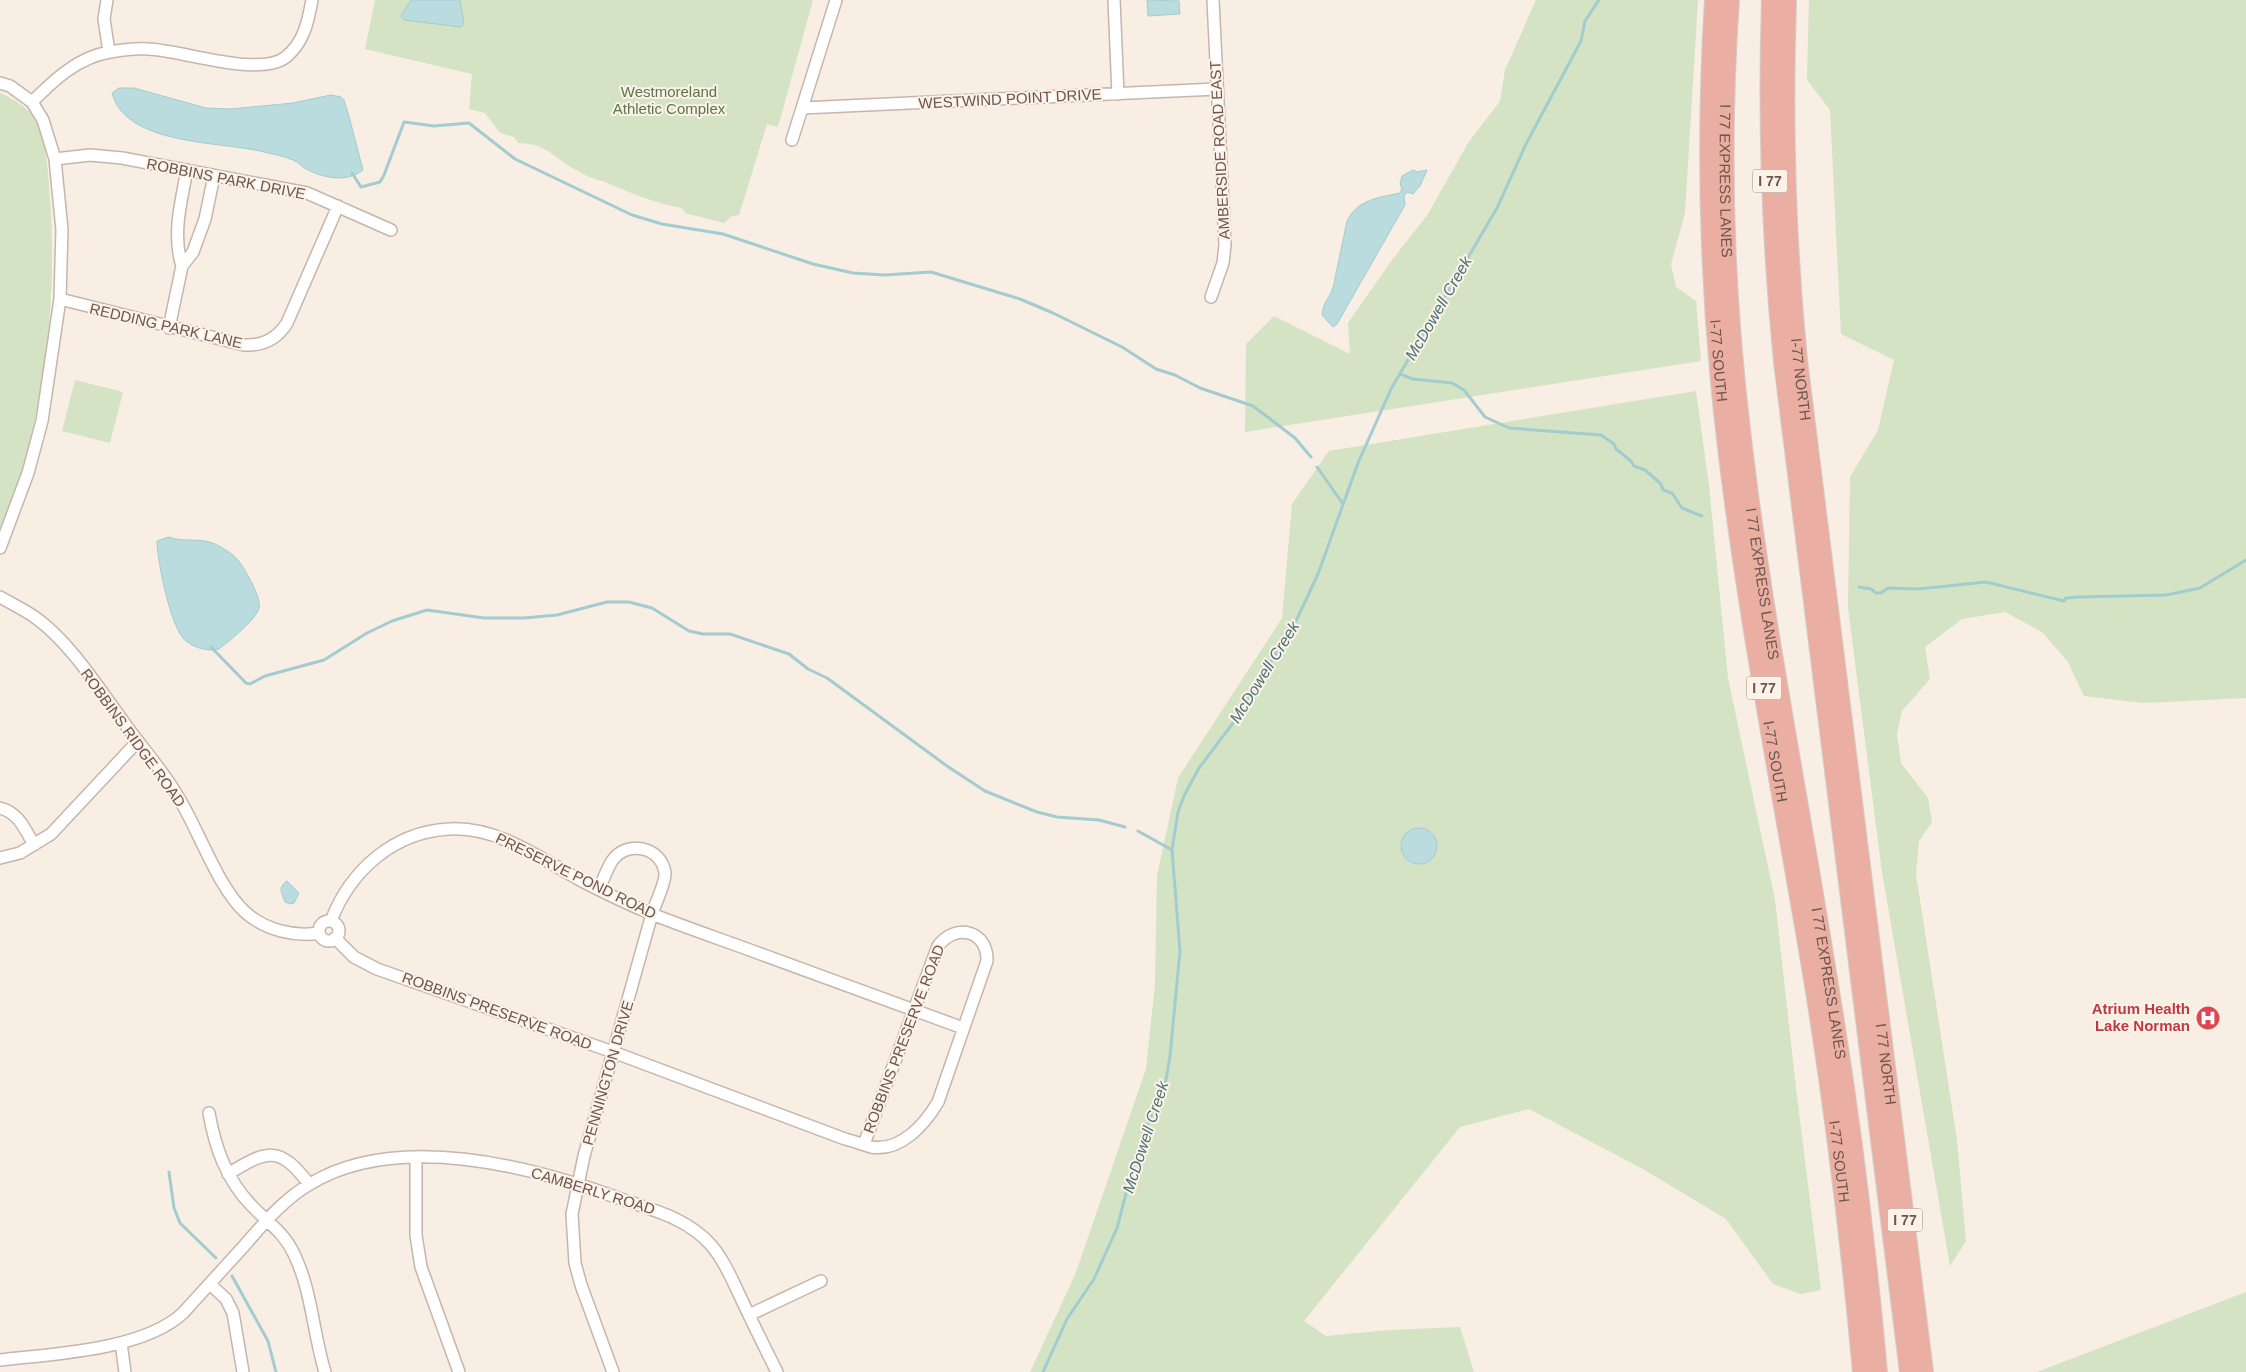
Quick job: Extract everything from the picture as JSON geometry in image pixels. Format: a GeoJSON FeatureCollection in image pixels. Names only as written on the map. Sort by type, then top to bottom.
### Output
{"type":"FeatureCollection","features":[{"type":"Feature","properties":{"kind":"highway","name":"I-77 SOUTH"},"geometry":{"type":"LineString","coordinates":[[1714,0],[1710,116],[1710,220],[1724,424],[1747,587],[1824,1050],[1846,1216],[1863,1372]]}},
{"type":"Feature","properties":{"kind":"highway","name":"I 77 EXPRESS LANES"},"geometry":{"type":"LineString","coordinates":[[1730,0],[1726,108],[1726,211],[1731,328],[1741,431],[1760,568],[1839,1048],[1866,1254],[1878,1372]]}},
{"type":"Feature","properties":{"kind":"highway","name":"I 77 EXPRESS LANES"},"geometry":{"type":"LineString","coordinates":[[1771,0],[1769,155],[1778,310],[1819,656],[1909,1372]]}},
{"type":"Feature","properties":{"kind":"highway","name":"I-77 NORTH"},"geometry":{"type":"LineString","coordinates":[[1787,0],[1785,155],[1793,309],[1847,757]]}},
{"type":"Feature","properties":{"kind":"highway"},"geometry":{"type":"LineString","coordinates":[[1819,656],[1833,705],[1836,732],[1847,757]]}},
{"type":"Feature","properties":{"kind":"highway","name":"I 77 NORTH"},"geometry":{"type":"LineString","coordinates":[[1847,757],[1924,1372]]}},
{"type":"Feature","properties":{"kind":"highway"},"geometry":{"type":"LineString","coordinates":[[1863,1372],[1866,1254]]}},
{"type":"Feature","properties":{"kind":"street"},"geometry":{"type":"LineString","coordinates":[[107,0],[104,19],[109,52]]}},
{"type":"Feature","properties":{"kind":"street"},"geometry":{"type":"LineString","coordinates":[[32,102],[59,75],[87,58],[109,52],[148,49],[253,65],[271,64],[285,58],[297,45],[307,29],[312,0]]}},
{"type":"Feature","properties":{"kind":"street"},"geometry":{"type":"LineString","coordinates":[[792,140],[836,0]]}},
{"type":"Feature","properties":{"kind":"street"},"geometry":{"type":"LineString","coordinates":[[1114,0],[1118,94]]}},
{"type":"Feature","properties":{"kind":"street","name":"AMBERSIDE ROAD EAST"},"geometry":{"type":"LineString","coordinates":[[1210,298],[1223,263],[1225,245],[1213,0]]}},
{"type":"Feature","properties":{"kind":"street"},"geometry":{"type":"LineString","coordinates":[[0,83],[10,86],[32,102],[43,120],[55,159],[62,230],[60,300],[42,421],[28,473],[0,548]]}},
{"type":"Feature","properties":{"kind":"street","name":"WESTWIND POINT DRIVE"},"geometry":{"type":"LineString","coordinates":[[802,108],[1218,89]]}},
{"type":"Feature","properties":{"kind":"street","name":"ROBBINS PARK DRIVE"},"geometry":{"type":"LineString","coordinates":[[55,159],[90,155],[122,158],[307,193],[391,230]]}},
{"type":"Feature","properties":{"kind":"street"},"geometry":{"type":"LineString","coordinates":[[182,266],[177,250],[179,214],[187,170]]}},
{"type":"Feature","properties":{"kind":"street"},"geometry":{"type":"LineString","coordinates":[[169,328],[182,266],[193,252],[205,219],[214,176]]}},
{"type":"Feature","properties":{"kind":"street","name":"REDDING PARK LANE"},"geometry":{"type":"LineString","coordinates":[[60,300],[244,345],[254,346],[272,340],[287,322],[338,206]]}},
{"type":"Feature","properties":{"kind":"street","name":"ROBBINS RIDGE ROAD"},"geometry":{"type":"LineString","coordinates":[[0,597],[37,618],[52,631],[75,657],[177,794],[224,884],[245,912],[260,922],[282,931],[303,934],[319,933]]}},
{"type":"Feature","properties":{"kind":"street"},"geometry":{"type":"LineString","coordinates":[[0,858],[20,853],[51,834],[138,741]]}},
{"type":"Feature","properties":{"kind":"street"},"geometry":{"type":"LineString","coordinates":[[0,808],[10,810],[22,824],[34,845]]}},
{"type":"Feature","properties":{"kind":"street","name":"PRESERVE POND ROAD"},"geometry":{"type":"LineString","coordinates":[[331,921],[346,890],[372,860],[394,845],[424,834],[448,829],[467,830],[495,836],[652,914],[963,1028]]}},
{"type":"Feature","properties":{"kind":"street","name":"PENNINGTON DRIVE"},"geometry":{"type":"LineString","coordinates":[[599,889],[612,860],[622,851],[637,847],[651,850],[662,862],[666,875],[652,914],[613,1052],[578,1184],[572,1220],[575,1263],[580,1285],[613,1372]]}},
{"type":"Feature","properties":{"kind":"street"},"geometry":{"type":"LineString","coordinates":[[331,921],[338,928],[338,934],[336,938],[325,940],[319,933],[322,924],[331,921]]}},
{"type":"Feature","properties":{"kind":"street","name":"ROBBINS PRESERVE ROAD"},"geometry":{"type":"LineString","coordinates":[[336,938],[354,957],[363,963],[613,1052],[864,1144],[873,1147],[893,1144],[914,1133],[928,1119],[938,1102],[987,961],[984,945],[970,934],[952,933],[943,939],[938,946],[864,1144]]}},
{"type":"Feature","properties":{"kind":"street"},"geometry":{"type":"LineString","coordinates":[[210,1113],[215,1142],[228,1174],[242,1195],[267,1220],[278,1228],[286,1239],[301,1270],[306,1282],[318,1350],[325,1372]]}},
{"type":"Feature","properties":{"kind":"street"},"geometry":{"type":"LineString","coordinates":[[228,1174],[261,1157],[274,1155],[288,1159],[309,1184]]}},
{"type":"Feature","properties":{"kind":"street"},"geometry":{"type":"LineString","coordinates":[[416,1157],[416,1235],[421,1267],[459,1372]]}},
{"type":"Feature","properties":{"kind":"street","name":"CAMBERLY ROAD"},"geometry":{"type":"LineString","coordinates":[[3,1360],[121,1343],[151,1333],[175,1320],[280,1206],[309,1184],[334,1172],[364,1162],[416,1157],[493,1164],[540,1173],[664,1214],[693,1229],[710,1244],[722,1260],[777,1372]]}},
{"type":"Feature","properties":{"kind":"street"},"geometry":{"type":"LineString","coordinates":[[749,1316],[821,1281]]}},
{"type":"Feature","properties":{"kind":"street"},"geometry":{"type":"LineString","coordinates":[[210,1284],[226,1299],[233,1312],[243,1372]]}},
{"type":"Feature","properties":{"kind":"street"},"geometry":{"type":"LineString","coordinates":[[121,1343],[125,1372]]}},
{"type":"Feature","properties":{"kind":"street"},"geometry":{"type":"LineString","coordinates":[[3,1360],[6,1372]]}},
{"type":"Feature","properties":{"kind":"green space","name":"Westmoreland Athletic Complex"},"geometry":{"type":"Polygon","coordinates":[[[375,0],[813,0],[778,127],[767,124],[739,215],[732,216],[724,223],[685,213],[682,208],[643,197],[590,177],[579,172],[543,148],[518,143],[514,137],[500,133],[485,113],[469,109],[472,74],[365,49],[375,0]]]}},
{"type":"Feature","properties":{"kind":"green space"},"geometry":{"type":"Polygon","coordinates":[[[1536,0],[1698,0],[1685,213],[1671,264],[1676,287],[1696,301],[1701,361],[1245,432],[1246,344],[1274,316],[1350,354],[1348,323],[1392,260],[1428,214],[1468,143],[1500,101],[1505,70],[1536,0]]]}},
{"type":"Feature","properties":{"kind":"green space"},"geometry":{"type":"Polygon","coordinates":[[[1809,0],[2246,0],[2246,698],[2143,703],[2084,696],[2068,662],[2042,632],[2005,612],[1962,619],[1925,647],[1930,679],[1902,711],[1897,734],[1901,763],[1928,798],[1932,822],[1919,841],[1916,874],[1957,1140],[1966,1241],[1950,1266],[1882,872],[1848,608],[1850,477],[1878,430],[1894,360],[1841,334],[1830,110],[1807,80],[1809,0]]]}},
{"type":"Feature","properties":{"kind":"green space"},"geometry":{"type":"Polygon","coordinates":[[[0,93],[29,111],[36,120],[42,134],[49,180],[52,272],[50,316],[38,405],[28,449],[0,529],[0,93]]]}},
{"type":"Feature","properties":{"kind":"green space"},"geometry":{"type":"Polygon","coordinates":[[[75,380],[123,392],[110,443],[62,431],[75,380]]]}},
{"type":"Feature","properties":{"kind":"green space"},"geometry":{"type":"Polygon","coordinates":[[[1696,391],[1709,486],[1728,678],[1775,900],[1821,1290],[1800,1294],[1773,1284],[1726,1219],[1643,1169],[1529,1109],[1460,1127],[1304,1321],[1326,1336],[1390,1330],[1460,1327],[1474,1372],[1030,1372],[1075,1275],[1146,1069],[1155,985],[1157,876],[1178,778],[1282,618],[1292,504],[1329,451],[1696,391]]]}},
{"type":"Feature","properties":{"kind":"green space"},"geometry":{"type":"Polygon","coordinates":[[[2246,1292],[2246,1372],[2037,1372],[2063,1362],[2246,1292]]]}},
{"type":"Feature","properties":{"kind":"water"},"geometry":{"type":"Polygon","coordinates":[[[411,0],[460,0],[464,23],[461,27],[404,20],[401,16],[411,0]]]}},
{"type":"Feature","properties":{"kind":"water"},"geometry":{"type":"Polygon","coordinates":[[[1147,0],[1179,1],[1180,14],[1148,16],[1147,0]]]}},
{"type":"Feature","properties":{"kind":"water"},"geometry":{"type":"Polygon","coordinates":[[[119,88],[134,88],[206,108],[230,109],[293,103],[331,95],[341,97],[344,100],[363,170],[350,177],[327,177],[306,169],[286,157],[246,148],[177,138],[155,132],[136,123],[121,110],[112,93],[119,88]]]}},
{"type":"Feature","properties":{"kind":"water"},"geometry":{"type":"Polygon","coordinates":[[[1413,170],[1417,172],[1427,170],[1420,186],[1413,194],[1407,192],[1404,196],[1405,205],[1337,324],[1333,327],[1322,315],[1333,288],[1347,221],[1357,208],[1363,204],[1376,198],[1400,193],[1402,189],[1400,184],[1402,176],[1413,170]]]}},
{"type":"Feature","properties":{"kind":"water"},"geometry":{"type":"Polygon","coordinates":[[[169,537],[180,540],[209,542],[226,550],[240,563],[255,590],[259,603],[257,613],[242,630],[219,649],[206,650],[186,641],[175,623],[162,578],[157,541],[169,537]]]}},
{"type":"Feature","properties":{"kind":"water"},"geometry":{"type":"Polygon","coordinates":[[[1419,828],[1426,829],[1432,833],[1436,839],[1436,853],[1432,859],[1426,863],[1419,864],[1412,863],[1406,859],[1402,853],[1401,846],[1402,839],[1406,833],[1412,829],[1419,828]]]}},
{"type":"Feature","properties":{"kind":"water"},"geometry":{"type":"Polygon","coordinates":[[[287,881],[299,893],[294,903],[290,904],[285,902],[281,891],[282,886],[287,881]]]}},
{"type":"Feature","properties":{"kind":"waterway","name":"McDowell Creek"},"geometry":{"type":"LineString","coordinates":[[1043,1372],[1067,1319],[1094,1279],[1117,1228],[1138,1148],[1166,1080],[1180,951],[1172,850],[1178,812],[1184,796],[1199,768],[1233,723],[1297,619],[1318,574],[1358,463],[1391,389],[1497,208],[1526,144],[1581,41],[1585,21],[1599,0]]}},
{"type":"Feature","properties":{"kind":"waterway"},"geometry":{"type":"LineString","coordinates":[[352,173],[361,187],[380,182],[404,122],[434,126],[469,123],[515,159],[632,215],[662,224],[723,234],[813,264],[853,273],[885,275],[931,272],[1020,299],[1122,347],[1156,369],[1175,375],[1200,388],[1253,406],[1295,438],[1311,457]]}},
{"type":"Feature","properties":{"kind":"waterway"},"geometry":{"type":"LineString","coordinates":[[1400,374],[1413,379],[1452,383],[1464,390],[1485,417],[1509,428],[1601,435],[1614,444],[1616,449],[1631,461],[1634,466],[1645,470],[1661,484],[1663,490],[1672,493],[1682,508],[1702,516]]}},
{"type":"Feature","properties":{"kind":"waterway"},"geometry":{"type":"LineString","coordinates":[[1317,467],[1343,504]]}},
{"type":"Feature","properties":{"kind":"waterway"},"geometry":{"type":"LineString","coordinates":[[1859,587],[1881,593],[1888,588],[1918,589],[1986,582],[2064,601],[2066,598],[2079,597],[2166,595],[2200,588],[2246,560]]}},
{"type":"Feature","properties":{"kind":"waterway"},"geometry":{"type":"LineString","coordinates":[[211,647],[246,683],[250,684],[265,676],[324,660],[367,633],[392,621],[427,610],[484,618],[524,618],[557,615],[607,602],[629,602],[652,608],[689,631],[703,634],[730,634],[789,654],[808,669],[827,678],[947,766],[985,791],[1037,812],[1057,817],[1099,820],[1125,827]]}},
{"type":"Feature","properties":{"kind":"waterway"},"geometry":{"type":"LineString","coordinates":[[1138,831],[1172,850]]}},
{"type":"Feature","properties":{"kind":"waterway"},"geometry":{"type":"LineString","coordinates":[[169,1172],[174,1208],[180,1223],[216,1258]]}},
{"type":"Feature","properties":{"kind":"waterway"},"geometry":{"type":"LineString","coordinates":[[232,1276],[268,1341],[276,1372]]}},
{"type":"Feature","properties":{"kind":"place","name":"Atrium Health Lake Norman"},"geometry":{"type":"Point","coordinates":[2208,1018]}}]}
